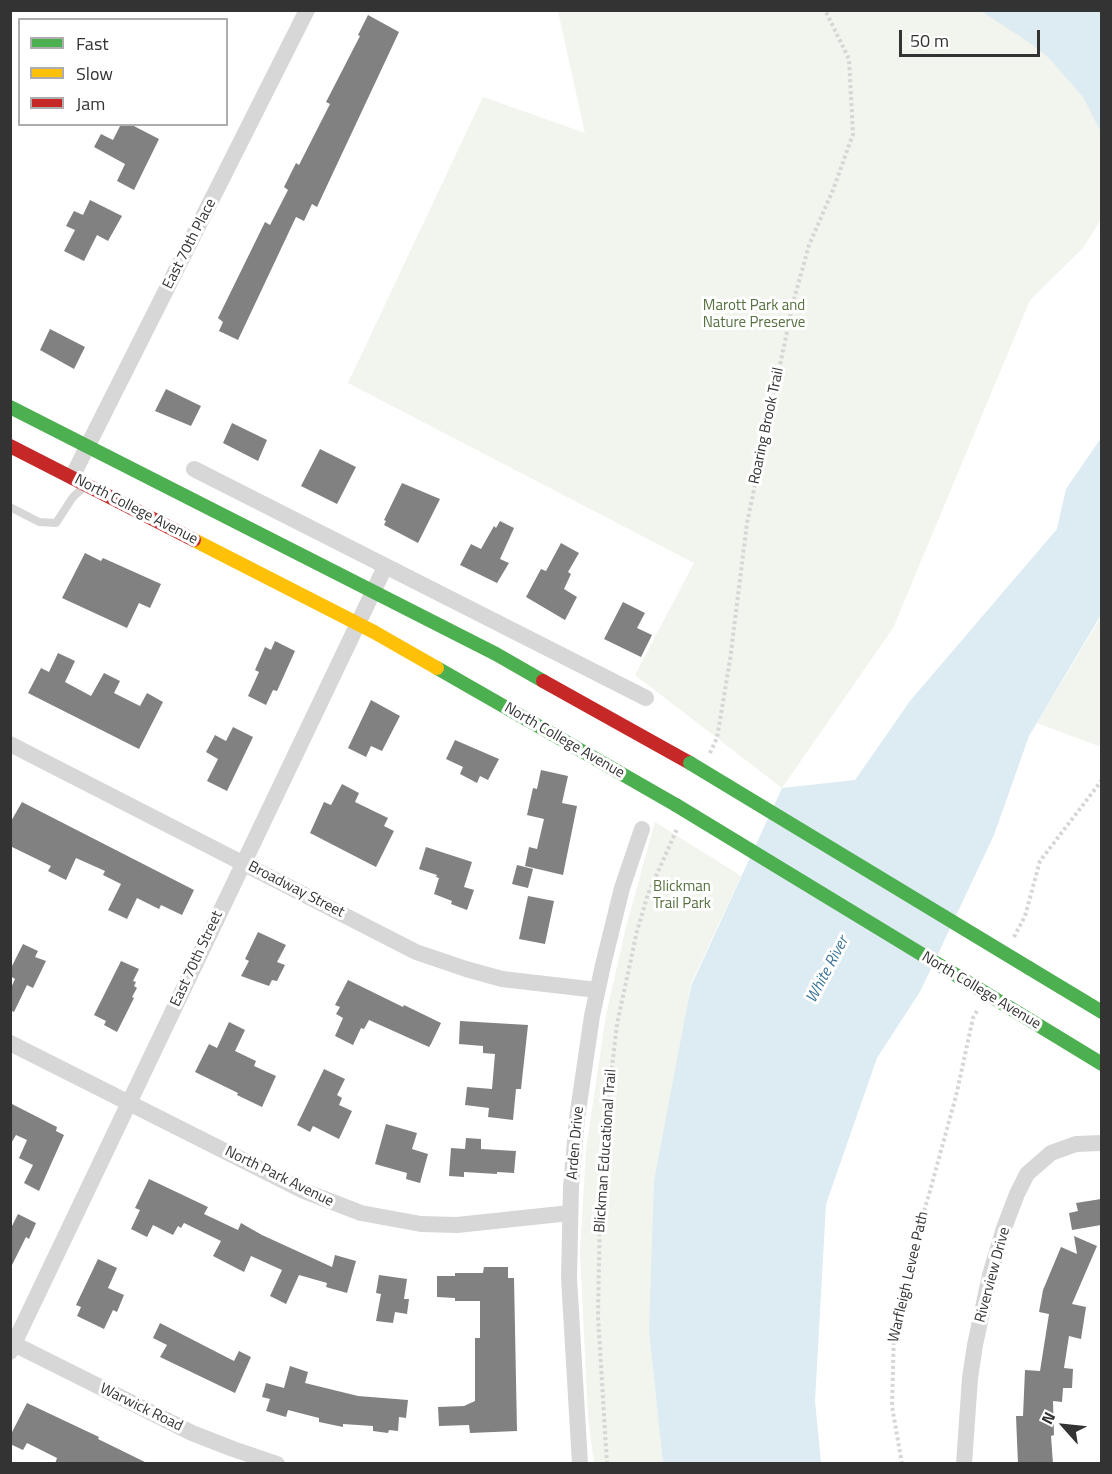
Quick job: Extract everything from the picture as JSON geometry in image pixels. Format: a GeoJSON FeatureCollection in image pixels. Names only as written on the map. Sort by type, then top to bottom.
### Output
{"type":"FeatureCollection","features":[{"type":"Feature","properties":{"kind":"main road"},"geometry":{"type":"LineString","coordinates":[[10,407],[548,682],[690,763],[1101,1012]]}},
{"type":"Feature","properties":{"kind":"main road","name":"North College Avenue"},"geometry":{"type":"LineString","coordinates":[[10,446],[358,623],[676,805],[1101,1064]]}},
{"type":"Feature","properties":{"kind":"street","name":"East 70th Place"},"geometry":{"type":"LineString","coordinates":[[79,480],[87,446],[308,10]]}},
{"type":"Feature","properties":{"kind":"street"},"geometry":{"type":"LineString","coordinates":[[194,469],[646,698]]}},
{"type":"Feature","properties":{"kind":"street","name":"East 70th Street"},"geometry":{"type":"LineString","coordinates":[[12,1346],[385,567]]}},
{"type":"Feature","properties":{"kind":"street","name":"Broadway Street"},"geometry":{"type":"LineString","coordinates":[[10,744],[416,952],[466,969],[511,980],[597,990]]}},
{"type":"Feature","properties":{"kind":"street","name":"Arden Drive"},"geometry":{"type":"LineString","coordinates":[[580,1464],[570,1304],[570,1213],[577,1118],[597,990],[620,896],[642,830]]}},
{"type":"Feature","properties":{"kind":"street","name":"North Park Avenue"},"geometry":{"type":"LineString","coordinates":[[10,1043],[336,1205],[369,1215],[422,1224],[457,1225],[570,1213]]}},
{"type":"Feature","properties":{"kind":"street","name":"Riverview Drive"},"geometry":{"type":"LineString","coordinates":[[964,1464],[970,1378],[975,1345],[990,1275],[1017,1194],[1027,1174],[1051,1152],[1076,1144],[1101,1143]]}},
{"type":"Feature","properties":{"kind":"street","name":"Warwick Road"},"geometry":{"type":"LineString","coordinates":[[12,1346],[192,1433],[277,1464]]}},
{"type":"Feature","properties":{"kind":"lane"},"geometry":{"type":"LineString","coordinates":[[10,507],[39,522],[56,523],[74,497],[79,480]]}},
{"type":"Feature","properties":{"kind":"path","name":"Roaring Brook Trail"},"geometry":{"type":"LineString","coordinates":[[708,759],[717,738],[730,660],[747,524],[793,303],[809,244],[854,134],[849,59],[825,10]]}},
{"type":"Feature","properties":{"kind":"path","name":"Blickman Educational Trail"},"geometry":{"type":"LineString","coordinates":[[607,1464],[598,1316],[600,1212],[606,1119],[617,1024],[637,931],[648,894],[679,825]]}},
{"type":"Feature","properties":{"kind":"path","name":"Warfleigh Levee Path"},"geometry":{"type":"LineString","coordinates":[[902,1464],[892,1406],[894,1330],[913,1246],[928,1198]]}},
{"type":"Feature","properties":{"kind":"green space","name":"Marott Park and Nature Preserve"},"geometry":{"type":"Polygon","coordinates":[[[558,11],[1101,11],[1101,219],[1083,248],[1030,300],[893,628],[782,788],[635,675],[694,563],[348,383],[483,97],[585,133],[558,11]]]}},
{"type":"Feature","properties":{"kind":"green space"},"geometry":{"type":"Polygon","coordinates":[[[1101,617],[1101,747],[1037,723],[1101,617]]]}},
{"type":"Feature","properties":{"kind":"green space","name":"Blickman Trail Park"},"geometry":{"type":"Polygon","coordinates":[[[655,822],[741,876],[690,986],[649,1331],[663,1463],[594,1464],[588,1416],[580,1252],[586,1150],[606,1015],[626,927],[655,822]]]}},
{"type":"Feature","properties":{"kind":"water"},"geometry":{"type":"Polygon","coordinates":[[[981,11],[1101,11],[1101,132],[1083,97],[1049,58],[981,11]]]}},
{"type":"Feature","properties":{"kind":"water","name":"White River"},"geometry":{"type":"Polygon","coordinates":[[[1101,438],[1101,615],[1029,736],[994,835],[921,990],[877,1058],[826,1204],[815,1401],[821,1463],[663,1464],[649,1331],[654,1181],[691,986],[782,788],[855,780],[910,701],[1057,529],[1066,489],[1101,438]]]}},
{"type":"Feature","properties":{"kind":"building"},"geometry":{"type":"Polygon","coordinates":[[[368,15],[399,32],[317,207],[312,204],[304,221],[296,217],[238,340],[219,331],[223,322],[218,318],[265,222],[270,225],[288,190],[284,187],[296,163],[299,165],[330,104],[326,102],[360,36],[358,35],[368,15]]]}},
{"type":"Feature","properties":{"kind":"building"},"geometry":{"type":"Polygon","coordinates":[[[120,126],[134,126],[159,139],[134,190],[117,181],[125,164],[94,147],[101,134],[113,140],[120,126]]]}},
{"type":"Feature","properties":{"kind":"building"},"geometry":{"type":"Polygon","coordinates":[[[90,200],[122,216],[108,241],[97,235],[84,261],[64,251],[75,230],[66,226],[74,211],[83,215],[90,200]]]}},
{"type":"Feature","properties":{"kind":"building"},"geometry":{"type":"Polygon","coordinates":[[[50,329],[85,347],[74,369],[40,350],[50,329]]]}},
{"type":"Feature","properties":{"kind":"building"},"geometry":{"type":"Polygon","coordinates":[[[166,389],[201,406],[191,426],[155,411],[166,389]]]}},
{"type":"Feature","properties":{"kind":"building"},"geometry":{"type":"Polygon","coordinates":[[[232,423],[267,440],[258,461],[223,443],[232,423]]]}},
{"type":"Feature","properties":{"kind":"building"},"geometry":{"type":"Polygon","coordinates":[[[320,449],[356,467],[337,504],[301,486],[320,449]]]}},
{"type":"Feature","properties":{"kind":"building"},"geometry":{"type":"Polygon","coordinates":[[[402,483],[440,499],[418,543],[384,525],[386,521],[384,520],[402,483]]]}},
{"type":"Feature","properties":{"kind":"building"},"geometry":{"type":"Polygon","coordinates":[[[500,521],[514,528],[500,559],[509,563],[497,583],[460,565],[471,544],[481,549],[494,526],[496,528],[500,521]]]}},
{"type":"Feature","properties":{"kind":"building"},"geometry":{"type":"Polygon","coordinates":[[[561,543],[579,553],[568,572],[571,574],[564,589],[577,597],[565,620],[526,597],[541,569],[546,571],[561,543]]]}},
{"type":"Feature","properties":{"kind":"building"},"geometry":{"type":"Polygon","coordinates":[[[85,553],[101,561],[103,558],[161,584],[150,608],[139,603],[127,628],[62,598],[85,553]]]}},
{"type":"Feature","properties":{"kind":"building"},"geometry":{"type":"Polygon","coordinates":[[[623,602],[645,613],[637,628],[652,635],[641,657],[604,639],[623,602]]]}},
{"type":"Feature","properties":{"kind":"building"},"geometry":{"type":"Polygon","coordinates":[[[275,641],[295,651],[277,691],[273,690],[266,705],[248,696],[259,672],[255,670],[265,647],[271,650],[275,641]]]}},
{"type":"Feature","properties":{"kind":"building"},"geometry":{"type":"Polygon","coordinates":[[[58,653],[75,661],[65,682],[91,696],[104,673],[120,681],[114,693],[140,706],[147,693],[163,702],[139,749],[28,693],[41,668],[49,672],[58,653]]]}},
{"type":"Feature","properties":{"kind":"building"},"geometry":{"type":"Polygon","coordinates":[[[371,700],[400,716],[382,751],[371,746],[366,757],[348,748],[371,700]]]}},
{"type":"Feature","properties":{"kind":"building"},"geometry":{"type":"Polygon","coordinates":[[[233,727],[253,737],[227,791],[207,781],[218,759],[206,752],[215,735],[226,741],[233,727]]]}},
{"type":"Feature","properties":{"kind":"building"},"geometry":{"type":"Polygon","coordinates":[[[455,740],[499,759],[488,780],[480,776],[477,783],[460,774],[463,767],[446,759],[455,740]]]}},
{"type":"Feature","properties":{"kind":"building"},"geometry":{"type":"Polygon","coordinates":[[[541,770],[568,776],[562,803],[577,806],[563,875],[525,866],[529,847],[537,849],[544,819],[527,815],[533,788],[537,789],[541,770]]]}},
{"type":"Feature","properties":{"kind":"building"},"geometry":{"type":"Polygon","coordinates":[[[342,784],[359,793],[355,802],[388,818],[384,826],[394,831],[376,867],[310,833],[324,802],[331,805],[342,784]]]}},
{"type":"Feature","properties":{"kind":"building"},"geometry":{"type":"Polygon","coordinates":[[[22,802],[194,890],[182,915],[161,905],[159,909],[137,898],[127,919],[108,910],[121,884],[103,875],[105,871],[76,858],[66,880],[48,871],[51,866],[10,846],[10,823],[22,802]]]}},
{"type":"Feature","properties":{"kind":"building"},"geometry":{"type":"Polygon","coordinates":[[[426,847],[472,862],[464,887],[474,890],[467,910],[434,894],[439,878],[436,877],[437,875],[419,869],[426,847]]]}},
{"type":"Feature","properties":{"kind":"building"},"geometry":{"type":"Polygon","coordinates":[[[517,865],[533,869],[528,888],[512,884],[517,865]]]}},
{"type":"Feature","properties":{"kind":"building"},"geometry":{"type":"Polygon","coordinates":[[[528,896],[554,901],[545,944],[519,939],[528,896]]]}},
{"type":"Feature","properties":{"kind":"building"},"geometry":{"type":"Polygon","coordinates":[[[258,932],[286,945],[277,962],[285,965],[277,981],[272,980],[269,986],[241,976],[249,961],[245,959],[258,932]]]}},
{"type":"Feature","properties":{"kind":"building"},"geometry":{"type":"Polygon","coordinates":[[[23,944],[38,951],[35,957],[46,961],[33,988],[27,985],[14,1012],[10,1010],[10,990],[15,979],[10,976],[10,970],[23,944]]]}},
{"type":"Feature","properties":{"kind":"building"},"geometry":{"type":"Polygon","coordinates":[[[121,961],[139,969],[133,981],[136,982],[134,986],[137,988],[132,997],[134,998],[117,1032],[104,1025],[106,1021],[94,1015],[121,961]]]}},
{"type":"Feature","properties":{"kind":"building"},"geometry":{"type":"Polygon","coordinates":[[[348,980],[441,1023],[429,1047],[369,1020],[364,1029],[361,1028],[353,1045],[335,1036],[343,1018],[336,1014],[340,1007],[335,1005],[348,980]]]}},
{"type":"Feature","properties":{"kind":"building"},"geometry":{"type":"Polygon","coordinates":[[[460,1021],[528,1025],[521,1089],[516,1089],[513,1120],[488,1117],[489,1108],[465,1105],[467,1087],[492,1089],[495,1054],[483,1053],[483,1046],[459,1044],[460,1021]]]}},
{"type":"Feature","properties":{"kind":"building"},"geometry":{"type":"Polygon","coordinates":[[[229,1022],[245,1030],[235,1051],[256,1061],[254,1066],[276,1076],[262,1107],[195,1072],[209,1044],[217,1048],[229,1022]]]}},
{"type":"Feature","properties":{"kind":"building"},"geometry":{"type":"Polygon","coordinates":[[[324,1069],[345,1079],[337,1095],[342,1098],[339,1105],[352,1111],[339,1139],[313,1126],[310,1132],[297,1125],[324,1069]]]}},
{"type":"Feature","properties":{"kind":"building"},"geometry":{"type":"Polygon","coordinates":[[[10,1103],[57,1127],[56,1131],[64,1135],[39,1191],[24,1183],[33,1165],[19,1158],[27,1140],[16,1135],[10,1145],[10,1103]]]}},
{"type":"Feature","properties":{"kind":"building"},"geometry":{"type":"Polygon","coordinates":[[[386,1124],[417,1133],[412,1149],[428,1154],[420,1183],[406,1179],[407,1173],[375,1164],[386,1124]]]}},
{"type":"Feature","properties":{"kind":"building"},"geometry":{"type":"Polygon","coordinates":[[[466,1138],[481,1139],[481,1149],[516,1151],[514,1173],[464,1172],[464,1177],[449,1176],[451,1148],[465,1149],[466,1138]]]}},
{"type":"Feature","properties":{"kind":"building"},"geometry":{"type":"Polygon","coordinates":[[[149,1179],[208,1207],[204,1214],[238,1230],[241,1223],[332,1267],[335,1255],[356,1261],[347,1293],[326,1287],[327,1283],[299,1275],[286,1304],[270,1296],[282,1270],[251,1256],[244,1272],[213,1256],[221,1241],[184,1223],[181,1228],[178,1226],[173,1235],[153,1225],[147,1237],[131,1229],[140,1210],[135,1208],[149,1179]]]}},
{"type":"Feature","properties":{"kind":"building"},"geometry":{"type":"Polygon","coordinates":[[[1101,1199],[1101,1225],[1072,1230],[1069,1213],[1078,1211],[1076,1203],[1101,1199]]]}},
{"type":"Feature","properties":{"kind":"building"},"geometry":{"type":"Polygon","coordinates":[[[18,1214],[36,1223],[29,1239],[26,1237],[10,1269],[10,1230],[18,1214]]]}},
{"type":"Feature","properties":{"kind":"building"},"geometry":{"type":"Polygon","coordinates":[[[1074,1236],[1097,1246],[1072,1304],[1086,1307],[1081,1339],[1069,1336],[1064,1368],[1073,1369],[1072,1388],[1063,1388],[1062,1402],[1053,1401],[1054,1435],[1051,1436],[1053,1464],[1018,1464],[1016,1416],[1023,1416],[1025,1370],[1040,1371],[1049,1314],[1039,1312],[1043,1290],[1061,1247],[1077,1254],[1074,1236]]]}},
{"type":"Feature","properties":{"kind":"building"},"geometry":{"type":"Polygon","coordinates":[[[98,1259],[117,1268],[108,1288],[124,1295],[117,1312],[113,1310],[104,1329],[77,1316],[81,1307],[76,1305],[98,1259]]]}},
{"type":"Feature","properties":{"kind":"building"},"geometry":{"type":"Polygon","coordinates":[[[484,1267],[508,1267],[508,1278],[514,1278],[517,1431],[470,1433],[469,1425],[439,1426],[438,1407],[464,1406],[475,1401],[475,1338],[480,1338],[480,1301],[455,1301],[455,1298],[437,1297],[437,1276],[455,1276],[455,1273],[483,1273],[484,1267]]]}},
{"type":"Feature","properties":{"kind":"building"},"geometry":{"type":"Polygon","coordinates":[[[379,1275],[407,1279],[404,1299],[409,1299],[407,1314],[395,1312],[393,1323],[376,1321],[381,1294],[376,1293],[379,1275]]]}},
{"type":"Feature","properties":{"kind":"building"},"geometry":{"type":"Polygon","coordinates":[[[160,1323],[234,1361],[239,1351],[251,1357],[235,1393],[160,1357],[167,1345],[153,1338],[160,1323]]]}},
{"type":"Feature","properties":{"kind":"building"},"geometry":{"type":"Polygon","coordinates":[[[290,1366],[308,1372],[305,1383],[358,1396],[408,1400],[406,1418],[399,1417],[398,1431],[389,1430],[388,1433],[373,1431],[373,1426],[343,1424],[343,1427],[319,1422],[319,1418],[288,1410],[286,1417],[266,1411],[270,1399],[262,1397],[266,1383],[284,1388],[290,1366]]]}},
{"type":"Feature","properties":{"kind":"building"},"geometry":{"type":"Polygon","coordinates":[[[27,1403],[149,1464],[55,1464],[57,1458],[27,1443],[23,1450],[10,1444],[10,1436],[27,1403]]]}},
{"type":"Feature","properties":{"kind":"traffic: fast"},"geometry":{"type":"LineString","coordinates":[[10,407],[496,654],[543,681]]}},
{"type":"Feature","properties":{"kind":"traffic: fast"},"geometry":{"type":"LineString","coordinates":[[437,668],[676,805]]}},
{"type":"Feature","properties":{"kind":"traffic: fast"},"geometry":{"type":"LineString","coordinates":[[690,763],[1029,968]]}},
{"type":"Feature","properties":{"kind":"traffic: fast"},"geometry":{"type":"LineString","coordinates":[[676,805],[1015,1011]]}},
{"type":"Feature","properties":{"kind":"traffic: fast"},"geometry":{"type":"LineString","coordinates":[[1029,968],[1102,1012]]}},
{"type":"Feature","properties":{"kind":"traffic: fast"},"geometry":{"type":"LineString","coordinates":[[1015,1011],[1102,1064]]}},
{"type":"Feature","properties":{"kind":"traffic: slow"},"geometry":{"type":"LineString","coordinates":[[194,540],[374,632],[437,668]]}},
{"type":"Feature","properties":{"kind":"traffic: jam"},"geometry":{"type":"LineString","coordinates":[[10,446],[194,540]]}},
{"type":"Feature","properties":{"kind":"traffic: jam"},"geometry":{"type":"LineString","coordinates":[[543,681],[690,763]]}}]}
